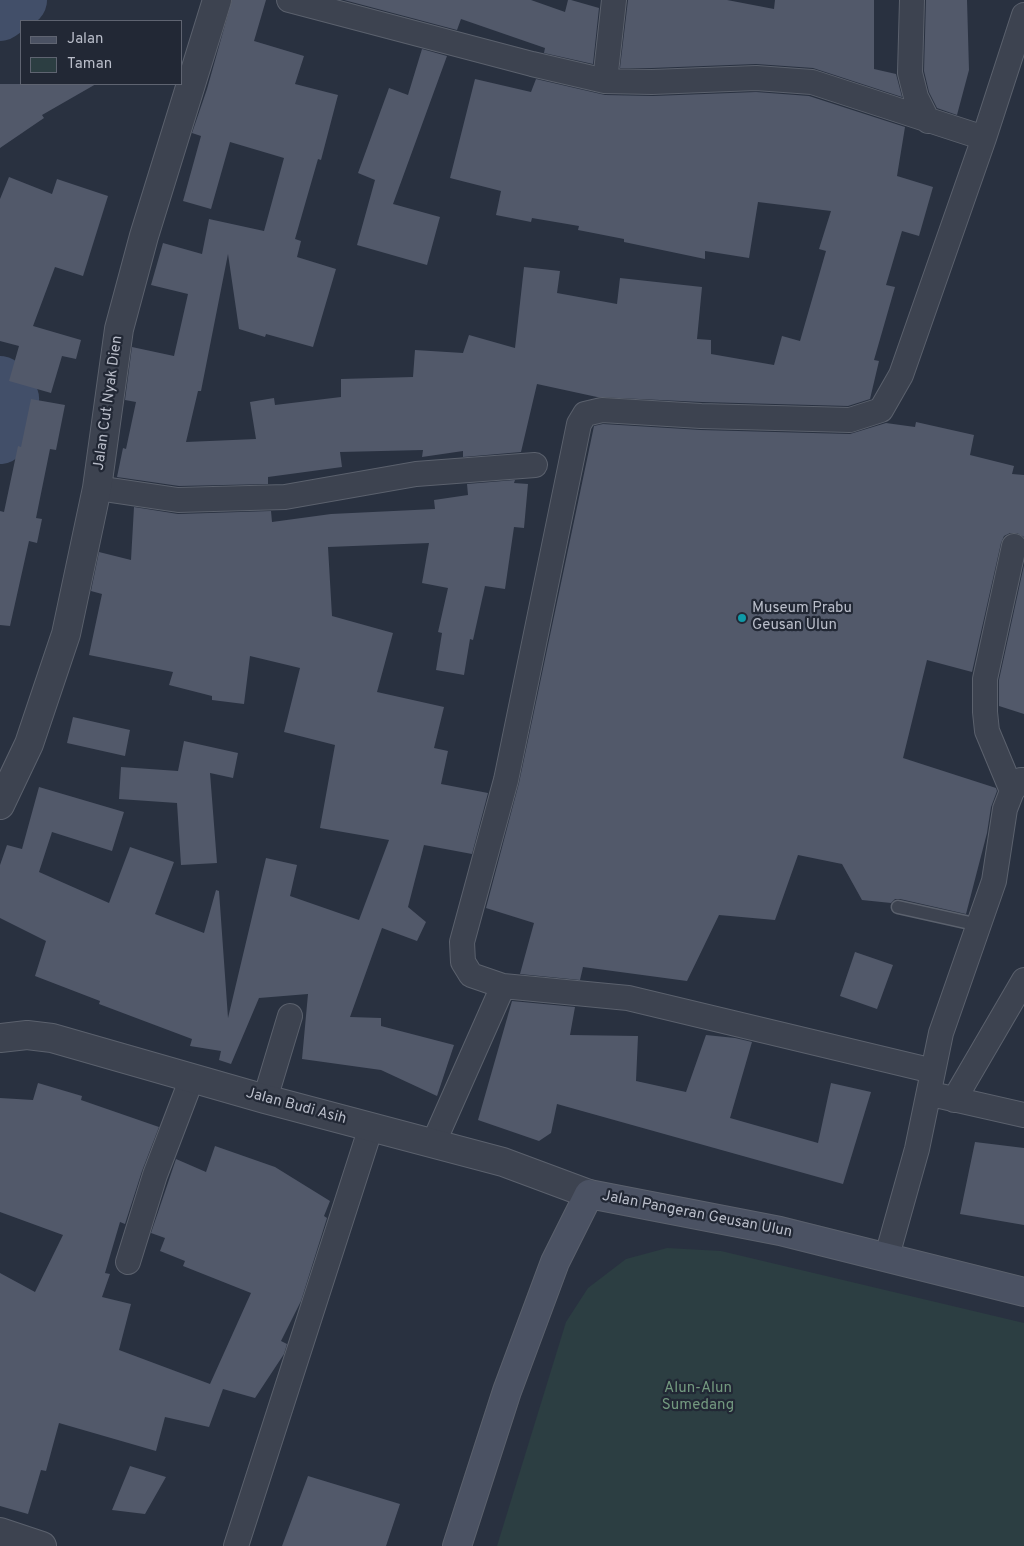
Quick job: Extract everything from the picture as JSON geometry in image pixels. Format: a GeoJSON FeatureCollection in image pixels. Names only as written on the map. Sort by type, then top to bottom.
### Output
{"type":"FeatureCollection","features":[{"type":"Feature","properties":{"kind":"main road","name":"Jalan Pangeran Geusan Ulun"},"geometry":{"type":"LineString","coordinates":[[457,1546],[507,1391],[555,1262],[589,1194],[780,1231],[887,1256],[1024,1292]]}},
{"type":"Feature","properties":{"kind":"street","name":"Jalan Cut Nyak Dien"},"geometry":{"type":"LineString","coordinates":[[0,805],[29,744],[66,634],[97,488],[119,329],[144,236],[216,0]]}},
{"type":"Feature","properties":{"kind":"street"},"geometry":{"type":"LineString","coordinates":[[289,0],[532,64],[605,81],[652,82],[756,78],[812,82],[984,138]]}},
{"type":"Feature","properties":{"kind":"street"},"geometry":{"type":"LineString","coordinates":[[605,81],[614,0]]}},
{"type":"Feature","properties":{"kind":"street"},"geometry":{"type":"LineString","coordinates":[[912,0],[910,73],[916,97],[928,121]]}},
{"type":"Feature","properties":{"kind":"street"},"geometry":{"type":"LineString","coordinates":[[1024,15],[984,138],[901,375],[881,410],[850,420],[701,416],[602,410],[585,414],[579,424],[506,780],[462,942],[462,962],[471,975],[503,986],[628,998],[931,1083],[954,1100],[1024,1115]]}},
{"type":"Feature","properties":{"kind":"street"},"geometry":{"type":"LineString","coordinates":[[97,488],[178,500],[284,497],[416,474],[535,465]]}},
{"type":"Feature","properties":{"kind":"street"},"geometry":{"type":"LineString","coordinates":[[887,1256],[917,1149],[941,1033],[994,881],[1005,809],[1018,785],[987,731],[985,704],[985,678],[1014,546]]}},
{"type":"Feature","properties":{"kind":"street"},"geometry":{"type":"LineString","coordinates":[[954,1100],[1024,980]]}},
{"type":"Feature","properties":{"kind":"street"},"geometry":{"type":"LineString","coordinates":[[433,1144],[503,986]]}},
{"type":"Feature","properties":{"kind":"street"},"geometry":{"type":"LineString","coordinates":[[266,1098],[290,1016]]}},
{"type":"Feature","properties":{"kind":"street","name":"Jalan Budi Asih"},"geometry":{"type":"LineString","coordinates":[[0,1038],[28,1035],[52,1038],[503,1162],[589,1194]]}},
{"type":"Feature","properties":{"kind":"street"},"geometry":{"type":"LineString","coordinates":[[128,1262],[156,1175],[192,1078]]}},
{"type":"Feature","properties":{"kind":"street"},"geometry":{"type":"LineString","coordinates":[[236,1546],[371,1127]]}},
{"type":"Feature","properties":{"kind":"street"},"geometry":{"type":"LineString","coordinates":[[0,1532],[42,1546]]}},
{"type":"Feature","properties":{"kind":"lane"},"geometry":{"type":"LineString","coordinates":[[898,907],[979,925]]}},
{"type":"Feature","properties":{"kind":"green space","name":"Alun-Alun Sumedang"},"geometry":{"type":"Polygon","coordinates":[[[667,1248],[721,1251],[1024,1323],[1024,1546],[497,1546],[566,1322],[588,1288],[626,1259],[667,1248]]]}},
{"type":"Feature","properties":{"kind":"building"},"geometry":{"type":"Polygon","coordinates":[[[232,0],[266,0],[254,41],[304,56],[295,84],[338,95],[321,160],[318,159],[295,239],[301,241],[297,257],[336,269],[313,347],[266,334],[265,337],[239,329],[228,254],[201,391],[198,391],[186,442],[256,439],[250,402],[274,398],[275,405],[341,397],[341,379],[413,377],[415,350],[463,353],[469,335],[515,348],[524,267],[560,271],[557,293],[617,304],[620,278],[702,287],[697,339],[711,340],[711,354],[774,365],[782,336],[800,341],[826,251],[819,249],[831,211],[758,202],[749,258],[705,251],[705,259],[578,230],[579,226],[532,218],[531,222],[496,215],[501,191],[450,178],[475,79],[531,92],[536,79],[605,95],[653,96],[756,92],[809,96],[905,127],[897,176],[933,187],[919,236],[902,231],[886,285],[895,287],[874,360],[879,361],[870,399],[848,406],[702,402],[597,397],[537,384],[521,452],[463,457],[463,451],[422,457],[423,450],[340,452],[342,467],[268,477],[268,484],[179,486],[117,477],[123,448],[126,449],[136,402],[125,400],[132,347],[174,356],[188,294],[151,285],[163,243],[202,254],[209,219],[264,231],[284,158],[230,142],[211,209],[183,201],[201,136],[192,133],[207,89],[232,0]]]}},
{"type":"Feature","properties":{"kind":"building"},"geometry":{"type":"Polygon","coordinates":[[[344,0],[531,0],[565,12],[568,0],[571,0],[599,8],[593,64],[544,53],[545,48],[461,19],[457,30],[344,0]]]}},
{"type":"Feature","properties":{"kind":"building"},"geometry":{"type":"Polygon","coordinates":[[[628,0],[727,0],[774,9],[775,0],[874,0],[874,69],[896,74],[902,97],[813,68],[756,64],[620,68],[628,0]]]}},
{"type":"Feature","properties":{"kind":"building"},"geometry":{"type":"Polygon","coordinates":[[[926,0],[967,0],[969,70],[957,115],[937,108],[929,92],[924,71],[926,0]]]}},
{"type":"Feature","properties":{"kind":"building"},"geometry":{"type":"Polygon","coordinates":[[[422,49],[447,56],[393,204],[440,217],[427,265],[357,245],[375,180],[358,173],[389,88],[408,95],[422,49]]]}},
{"type":"Feature","properties":{"kind":"building"},"geometry":{"type":"Polygon","coordinates":[[[0,84],[94,85],[42,115],[44,118],[0,148],[0,84]]]}},
{"type":"Feature","properties":{"kind":"building"},"geometry":{"type":"Polygon","coordinates":[[[9,177],[52,194],[57,179],[108,196],[83,276],[55,267],[33,326],[81,340],[76,359],[62,356],[51,393],[9,381],[19,346],[0,341],[0,199],[9,177]]]}},
{"type":"Feature","properties":{"kind":"building"},"geometry":{"type":"Polygon","coordinates":[[[31,399],[65,405],[56,450],[50,449],[36,518],[42,519],[37,543],[29,541],[10,626],[0,625],[0,511],[4,512],[18,446],[21,447],[31,399]]]}},
{"type":"Feature","properties":{"kind":"building","name":"Museum Prabu Geusan Ulun"},"geometry":{"type":"Polygon","coordinates":[[[916,422],[974,435],[970,455],[1014,466],[1012,474],[1024,475],[1024,537],[1017,533],[1010,533],[1004,536],[1001,543],[972,672],[927,660],[903,758],[996,788],[997,791],[991,807],[987,833],[966,914],[900,899],[895,899],[891,903],[862,900],[842,864],[798,855],[775,920],[719,915],[687,981],[583,967],[580,980],[520,974],[534,923],[486,908],[519,783],[594,426],[603,424],[701,430],[850,434],[886,423],[915,427],[916,422]]]}},
{"type":"Feature","properties":{"kind":"building"},"geometry":{"type":"Polygon","coordinates":[[[515,480],[514,483],[528,484],[524,528],[514,527],[505,589],[485,586],[473,640],[470,639],[464,675],[436,670],[442,633],[438,632],[448,588],[422,583],[429,543],[328,547],[332,616],[393,633],[377,692],[444,707],[434,748],[448,751],[441,784],[488,793],[472,854],[424,845],[408,907],[426,922],[417,941],[382,928],[350,1017],[381,1018],[381,1026],[454,1045],[437,1096],[381,1070],[302,1059],[308,994],[259,998],[231,1064],[219,1060],[221,1051],[190,1046],[192,1039],[99,1004],[100,1001],[35,976],[46,941],[0,918],[0,865],[7,845],[22,849],[39,787],[124,812],[112,851],[52,832],[39,872],[109,903],[130,847],[174,862],[155,914],[204,933],[216,890],[219,891],[228,1018],[266,858],[297,865],[290,896],[359,920],[389,840],[320,828],[335,745],[284,732],[300,668],[250,656],[244,704],[212,700],[212,696],[169,685],[173,672],[89,655],[102,594],[91,591],[99,552],[131,560],[134,507],[178,514],[271,511],[272,522],[331,514],[435,509],[434,500],[468,495],[467,484],[515,480]]]}},
{"type":"Feature","properties":{"kind":"building"},"geometry":{"type":"Polygon","coordinates":[[[1024,565],[1024,714],[999,706],[999,680],[1024,565]]]}},
{"type":"Feature","properties":{"kind":"building"},"geometry":{"type":"Polygon","coordinates":[[[73,717],[130,730],[125,756],[67,743],[73,717]]]}},
{"type":"Feature","properties":{"kind":"building"},"geometry":{"type":"Polygon","coordinates":[[[184,741],[238,753],[233,778],[210,773],[217,863],[181,865],[177,803],[119,799],[121,767],[178,771],[184,741]]]}},
{"type":"Feature","properties":{"kind":"building"},"geometry":{"type":"Polygon","coordinates":[[[855,952],[893,965],[877,1009],[840,996],[855,952]]]}},
{"type":"Feature","properties":{"kind":"building"},"geometry":{"type":"Polygon","coordinates":[[[512,1001],[575,1007],[570,1035],[638,1036],[636,1081],[686,1092],[706,1035],[752,1042],[730,1118],[818,1143],[831,1083],[871,1092],[843,1184],[557,1104],[551,1133],[539,1141],[478,1120],[512,1001]]]}},
{"type":"Feature","properties":{"kind":"building"},"geometry":{"type":"Polygon","coordinates":[[[38,1083],[82,1096],[81,1100],[159,1127],[125,1224],[120,1222],[105,1273],[110,1274],[102,1297],[131,1304],[119,1350],[210,1384],[251,1293],[183,1266],[185,1261],[160,1251],[165,1238],[151,1233],[176,1159],[206,1172],[215,1146],[275,1167],[330,1201],[324,1216],[327,1218],[301,1301],[281,1341],[287,1344],[284,1354],[255,1398],[223,1389],[209,1427],[165,1417],[156,1451],[59,1423],[46,1471],[41,1470],[28,1514],[0,1506],[0,1273],[35,1292],[63,1235],[0,1212],[0,1098],[33,1100],[38,1083]]]}},
{"type":"Feature","properties":{"kind":"building"},"geometry":{"type":"Polygon","coordinates":[[[975,1142],[1024,1148],[1024,1225],[960,1214],[975,1142]]]}},
{"type":"Feature","properties":{"kind":"building"},"geometry":{"type":"Polygon","coordinates":[[[130,1466],[166,1477],[145,1514],[112,1510],[130,1466]]]}},
{"type":"Feature","properties":{"kind":"building"},"geometry":{"type":"Polygon","coordinates":[[[308,1476],[400,1504],[386,1546],[282,1546],[308,1476]]]}},
{"type":"Feature","properties":{"kind":"waterway"},"geometry":{"type":"LineString","coordinates":[[0,14],[20,0]]}},
{"type":"Feature","properties":{"kind":"waterway"},"geometry":{"type":"LineString","coordinates":[[0,383],[12,399],[0,437]]}},
{"type":"Feature","properties":{"kind":"place","name":"Museum Prabu Geusan Ulun"},"geometry":{"type":"Point","coordinates":[742,618]}}]}
